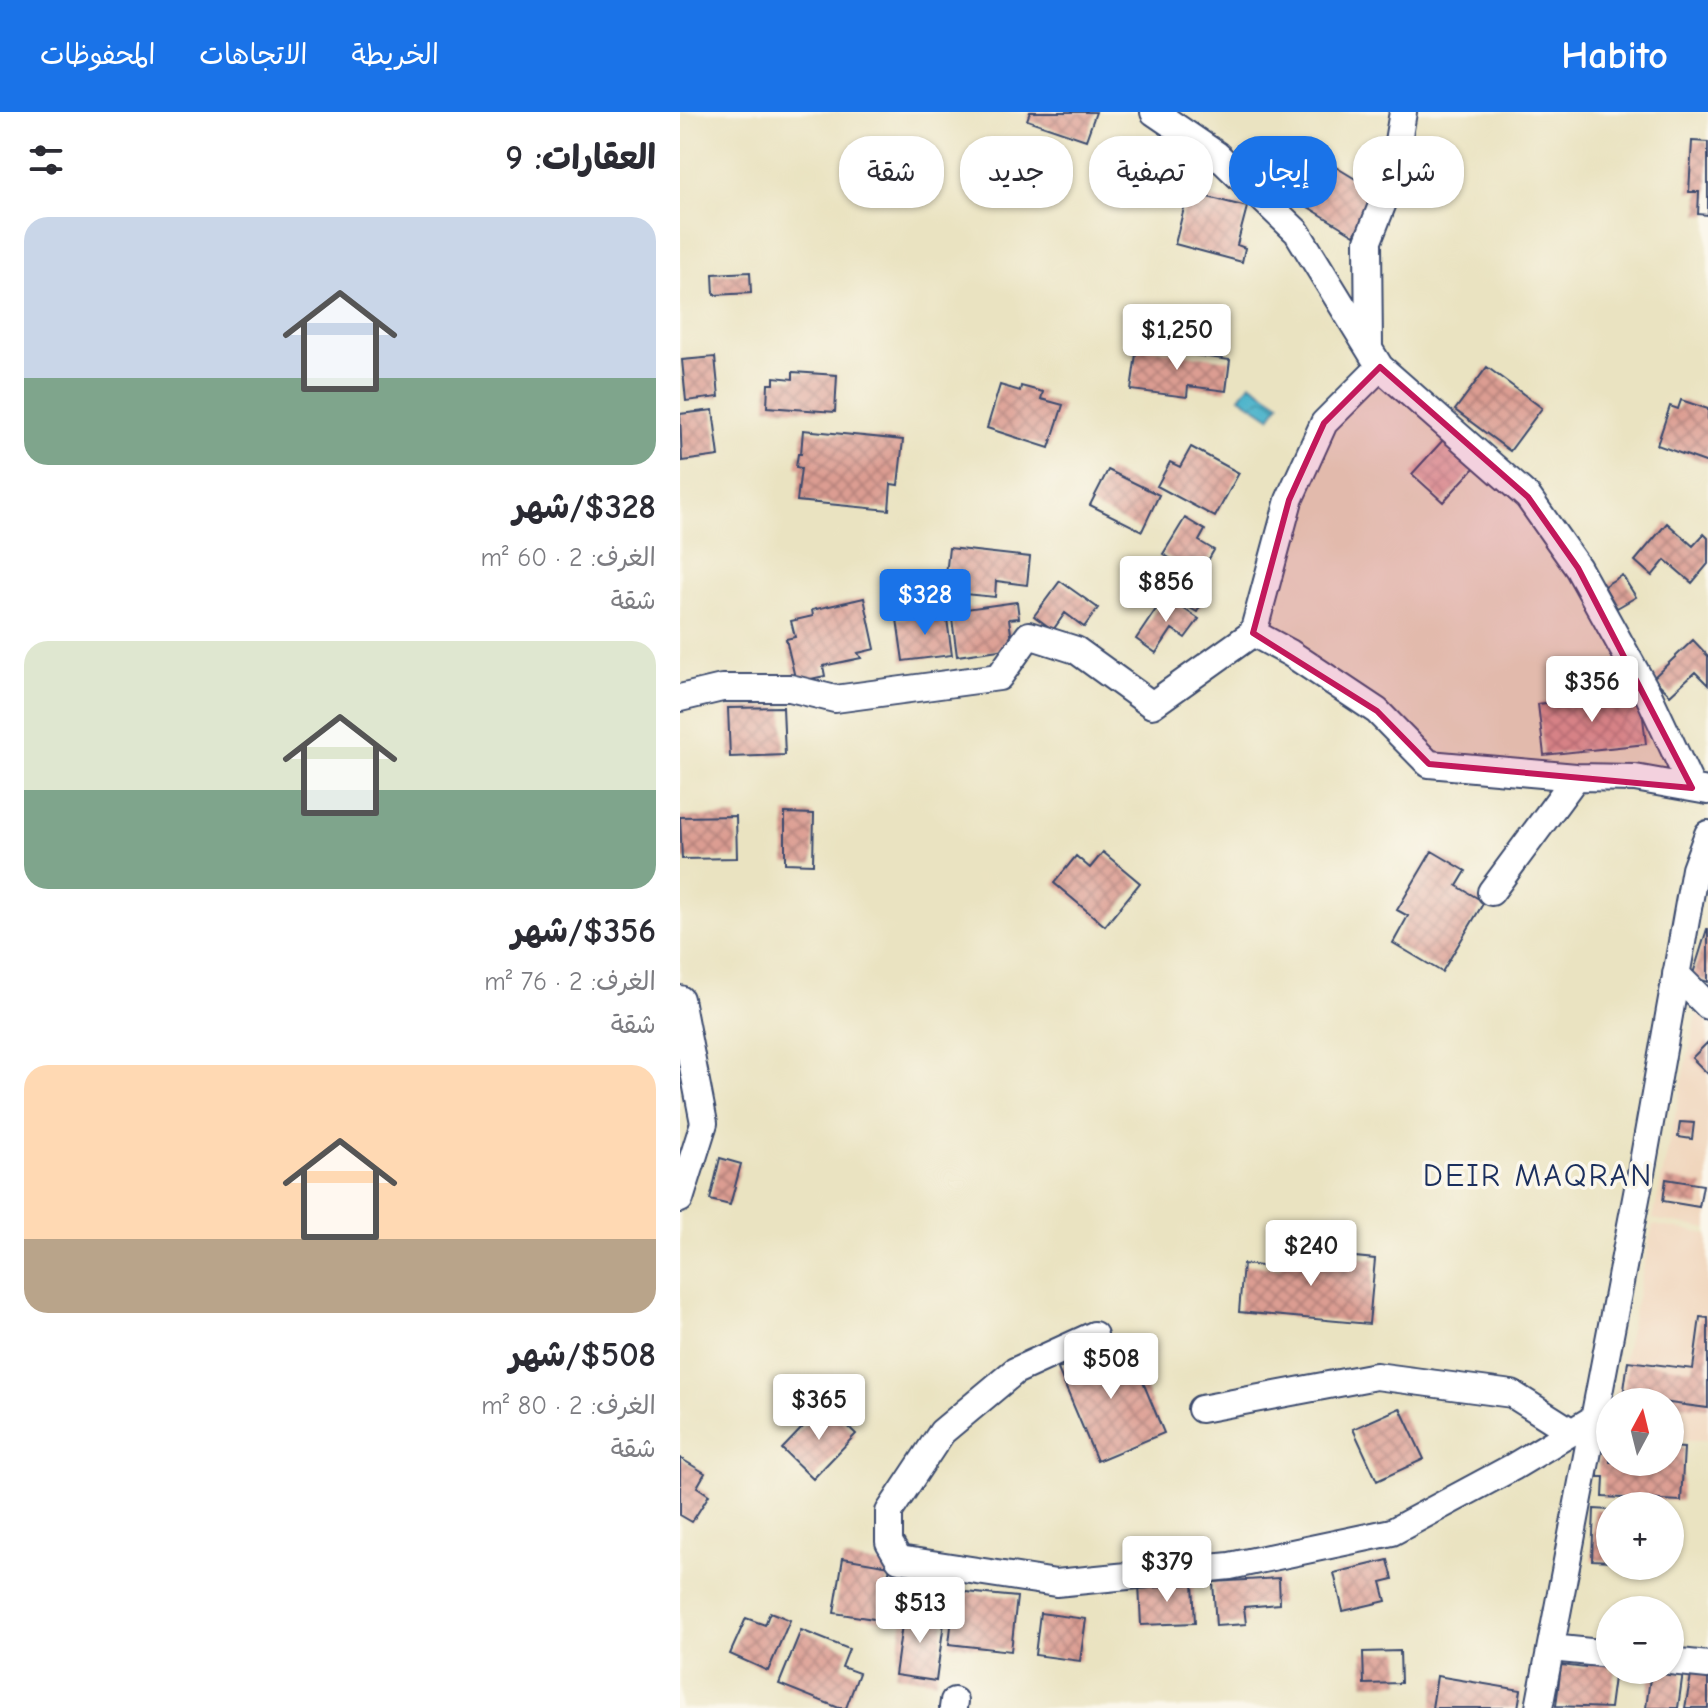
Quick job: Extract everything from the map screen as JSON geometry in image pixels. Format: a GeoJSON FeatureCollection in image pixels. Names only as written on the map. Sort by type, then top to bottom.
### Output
{"type":"FeatureCollection","features":[{"type":"Feature","properties":{"kind":"street"},"geometry":{"type":"LineString","coordinates":[[1154,112],[1217,155],[1297,232],[1375,357],[1528,497],[1578,568],[1700,790]]}},
{"type":"Feature","properties":{"kind":"street"},"geometry":{"type":"LineString","coordinates":[[680,698],[722,688],[790,688],[835,699],[999,677],[1029,635],[1076,650],[1152,705],[1253,633],[1289,500],[1324,423],[1375,357],[1368,241],[1391,182],[1403,112]]}},
{"type":"Feature","properties":{"kind":"street"},"geometry":{"type":"LineString","coordinates":[[1253,633],[1290,653],[1377,711],[1429,764],[1576,777],[1635,778],[1700,790]]}},
{"type":"Feature","properties":{"kind":"street"},"geometry":{"type":"LineString","coordinates":[[1491,892],[1576,777]]}},
{"type":"Feature","properties":{"kind":"street"},"geometry":{"type":"LineString","coordinates":[[1539,1708],[1551,1648],[1583,1425],[1695,869],[1708,834]]}},
{"type":"Feature","properties":{"kind":"street"},"geometry":{"type":"LineString","coordinates":[[1676,974],[1708,1006]]}},
{"type":"Feature","properties":{"kind":"street"},"geometry":{"type":"LineString","coordinates":[[680,999],[684,1036],[704,1123],[680,1199]]}},
{"type":"Feature","properties":{"kind":"street"},"geometry":{"type":"LineString","coordinates":[[1094,1335],[1015,1371],[942,1432],[889,1512],[889,1542],[899,1559],[1056,1583],[1230,1566],[1392,1532],[1583,1425]]}},
{"type":"Feature","properties":{"kind":"street"},"geometry":{"type":"LineString","coordinates":[[1201,1409],[1376,1376],[1512,1394],[1583,1425]]}},
{"type":"Feature","properties":{"kind":"street"},"geometry":{"type":"LineString","coordinates":[[1551,1648],[1596,1653]]}},
{"type":"Feature","properties":{"kind":"street"},"geometry":{"type":"LineString","coordinates":[[1684,1662],[1708,1665]]}},
{"type":"Feature","properties":{"kind":"highlighted area"},"geometry":{"type":"Polygon","coordinates":[[[1380,367],[1528,497],[1578,568],[1692,788],[1429,764],[1377,711],[1253,633],[1289,500],[1324,423],[1380,367]]]}},
{"type":"Feature","properties":{"kind":"shaded area"},"geometry":{"type":"Polygon","coordinates":[[[1698,1009],[1708,1020],[1708,1229],[1653,1219],[1698,1009]]]}},
{"type":"Feature","properties":{"kind":"shaded area"},"geometry":{"type":"Polygon","coordinates":[[[1653,1225],[1708,1234],[1708,1440],[1684,1440],[1684,1388],[1617,1388],[1653,1225]]]}},
{"type":"Feature","properties":{"kind":"water"},"geometry":{"type":"Polygon","coordinates":[[[1250,383],[1280,403],[1270,417],[1240,397],[1250,383]]]}},
{"type":"Feature","properties":{"kind":"building"},"geometry":{"type":"Polygon","coordinates":[[[1030,112],[1096,112],[1086,140],[1027,120],[1030,112]]]}},
{"type":"Feature","properties":{"kind":"building"},"geometry":{"type":"Polygon","coordinates":[[[1692,141],[1708,142],[1708,215],[1698,214],[1699,192],[1689,192],[1692,141]]]}},
{"type":"Feature","properties":{"kind":"building"},"geometry":{"type":"Polygon","coordinates":[[[1337,168],[1353,178],[1353,208],[1371,208],[1354,235],[1310,208],[1337,208],[1337,168]]]}},
{"type":"Feature","properties":{"kind":"building"},"geometry":{"type":"Polygon","coordinates":[[[1213,198],[1229,202],[1229,208],[1247,208],[1237,245],[1245,248],[1242,262],[1175,244],[1184,208],[1213,208],[1213,198]]]}},
{"type":"Feature","properties":{"kind":"building"},"geometry":{"type":"Polygon","coordinates":[[[750,272],[751,293],[714,295],[713,274],[750,272]]]}},
{"type":"Feature","properties":{"kind":"building"},"geometry":{"type":"Polygon","coordinates":[[[1137,347],[1230,360],[1226,391],[1188,386],[1187,397],[1131,390],[1137,347]]]}},
{"type":"Feature","properties":{"kind":"building"},"geometry":{"type":"Polygon","coordinates":[[[715,357],[719,397],[686,401],[682,360],[715,357]]]}},
{"type":"Feature","properties":{"kind":"building"},"geometry":{"type":"Polygon","coordinates":[[[1487,367],[1542,408],[1510,451],[1455,410],[1487,367]]]}},
{"type":"Feature","properties":{"kind":"building"},"geometry":{"type":"Polygon","coordinates":[[[793,372],[837,375],[835,412],[767,407],[768,384],[774,384],[774,377],[793,379],[793,372]]]}},
{"type":"Feature","properties":{"kind":"building"},"geometry":{"type":"Polygon","coordinates":[[[1000,385],[1020,391],[1021,386],[1043,392],[1041,399],[1063,405],[1049,448],[987,428],[1000,385]]]}},
{"type":"Feature","properties":{"kind":"building"},"geometry":{"type":"Polygon","coordinates":[[[1681,400],[1708,409],[1708,463],[1657,445],[1670,406],[1678,409],[1681,400]]]}},
{"type":"Feature","properties":{"kind":"building"},"geometry":{"type":"Polygon","coordinates":[[[713,410],[719,456],[682,461],[680,414],[713,410]]]}},
{"type":"Feature","properties":{"kind":"building"},"geometry":{"type":"Polygon","coordinates":[[[803,430],[903,440],[898,485],[891,484],[889,510],[797,501],[801,468],[796,467],[798,454],[801,454],[803,430]]]}},
{"type":"Feature","properties":{"kind":"building"},"geometry":{"type":"Polygon","coordinates":[[[1444,439],[1475,467],[1443,502],[1412,474],[1444,439]]]}},
{"type":"Feature","properties":{"kind":"building"},"geometry":{"type":"Polygon","coordinates":[[[1191,447],[1239,473],[1215,517],[1157,486],[1170,462],[1180,467],[1191,447]]]}},
{"type":"Feature","properties":{"kind":"building"},"geometry":{"type":"Polygon","coordinates":[[[1108,470],[1159,495],[1142,531],[1090,505],[1108,470]]]}},
{"type":"Feature","properties":{"kind":"building"},"geometry":{"type":"Polygon","coordinates":[[[1185,518],[1205,530],[1199,541],[1214,550],[1199,576],[1163,554],[1185,518]]]}},
{"type":"Feature","properties":{"kind":"building"},"geometry":{"type":"Polygon","coordinates":[[[1667,523],[1693,546],[1704,534],[1708,538],[1708,564],[1692,583],[1665,560],[1652,576],[1635,561],[1667,523]]]}},
{"type":"Feature","properties":{"kind":"building"},"geometry":{"type":"Polygon","coordinates":[[[949,548],[1030,557],[1027,585],[996,581],[995,597],[944,592],[949,548]]]}},
{"type":"Feature","properties":{"kind":"building"},"geometry":{"type":"Polygon","coordinates":[[[1166,565],[1210,589],[1197,612],[1153,587],[1166,565]]]}},
{"type":"Feature","properties":{"kind":"building"},"geometry":{"type":"Polygon","coordinates":[[[1622,575],[1636,597],[1617,608],[1604,586],[1622,575]]]}},
{"type":"Feature","properties":{"kind":"building"},"geometry":{"type":"Polygon","coordinates":[[[1060,581],[1098,608],[1084,627],[1065,613],[1053,630],[1034,616],[1060,581]]]}},
{"type":"Feature","properties":{"kind":"building"},"geometry":{"type":"Polygon","coordinates":[[[1165,596],[1199,619],[1185,638],[1172,629],[1156,653],[1136,639],[1165,596]]]}},
{"type":"Feature","properties":{"kind":"building"},"geometry":{"type":"Polygon","coordinates":[[[864,598],[875,649],[858,653],[861,658],[823,666],[825,676],[796,682],[786,639],[795,637],[791,621],[813,616],[812,610],[864,598]]]}},
{"type":"Feature","properties":{"kind":"building"},"geometry":{"type":"Polygon","coordinates":[[[1017,602],[1019,618],[1009,619],[1013,648],[957,656],[951,611],[1017,602]]]}},
{"type":"Feature","properties":{"kind":"building"},"geometry":{"type":"Polygon","coordinates":[[[946,612],[952,655],[903,661],[897,619],[946,612]]]}},
{"type":"Feature","properties":{"kind":"building"},"geometry":{"type":"Polygon","coordinates":[[[1693,640],[1708,656],[1708,685],[1695,672],[1670,695],[1653,678],[1693,640]]]}},
{"type":"Feature","properties":{"kind":"building"},"geometry":{"type":"Polygon","coordinates":[[[1640,692],[1646,744],[1544,755],[1538,704],[1640,692]]]}},
{"type":"Feature","properties":{"kind":"building"},"geometry":{"type":"Polygon","coordinates":[[[783,707],[785,755],[730,757],[728,708],[783,707]]]}},
{"type":"Feature","properties":{"kind":"building"},"geometry":{"type":"Polygon","coordinates":[[[785,813],[814,814],[813,864],[785,863],[785,813]]]}},
{"type":"Feature","properties":{"kind":"building"},"geometry":{"type":"Polygon","coordinates":[[[736,816],[737,858],[682,859],[680,817],[736,816]]]}},
{"type":"Feature","properties":{"kind":"building"},"geometry":{"type":"Polygon","coordinates":[[[1432,851],[1466,871],[1457,886],[1484,902],[1442,972],[1393,943],[1408,916],[1397,910],[1432,851]]]}},
{"type":"Feature","properties":{"kind":"building"},"geometry":{"type":"Polygon","coordinates":[[[1103,852],[1140,883],[1105,926],[1054,883],[1076,856],[1090,868],[1103,852]]]}},
{"type":"Feature","properties":{"kind":"building"},"geometry":{"type":"Polygon","coordinates":[[[1708,929],[1708,982],[1692,977],[1708,929]]]}},
{"type":"Feature","properties":{"kind":"building"},"geometry":{"type":"Polygon","coordinates":[[[1708,1042],[1708,1074],[1692,1058],[1708,1042]]]}},
{"type":"Feature","properties":{"kind":"building"},"geometry":{"type":"Polygon","coordinates":[[[1680,1122],[1694,1123],[1692,1139],[1678,1137],[1680,1122]]]}},
{"type":"Feature","properties":{"kind":"building"},"geometry":{"type":"Polygon","coordinates":[[[720,1158],[741,1164],[730,1205],[710,1200],[720,1158]]]}},
{"type":"Feature","properties":{"kind":"building"},"geometry":{"type":"Polygon","coordinates":[[[1666,1179],[1703,1185],[1699,1207],[1663,1201],[1666,1179]]]}},
{"type":"Feature","properties":{"kind":"building"},"geometry":{"type":"Polygon","coordinates":[[[1282,1250],[1375,1259],[1369,1324],[1239,1312],[1243,1264],[1280,1268],[1282,1250]]]}},
{"type":"Feature","properties":{"kind":"building"},"geometry":{"type":"Polygon","coordinates":[[[1700,1317],[1708,1318],[1708,1408],[1684,1405],[1684,1388],[1624,1388],[1628,1361],[1693,1369],[1700,1317]]]}},
{"type":"Feature","properties":{"kind":"building"},"geometry":{"type":"Polygon","coordinates":[[[1126,1341],[1164,1433],[1097,1461],[1058,1369],[1126,1341]]]}},
{"type":"Feature","properties":{"kind":"building"},"geometry":{"type":"Polygon","coordinates":[[[825,1404],[856,1434],[813,1479],[782,1449],[825,1404]]]}},
{"type":"Feature","properties":{"kind":"building"},"geometry":{"type":"Polygon","coordinates":[[[1400,1408],[1424,1459],[1377,1481],[1353,1429],[1400,1408]]]}},
{"type":"Feature","properties":{"kind":"building"},"geometry":{"type":"Polygon","coordinates":[[[680,1458],[705,1473],[697,1487],[709,1495],[692,1522],[680,1515],[680,1458]]]}},
{"type":"Feature","properties":{"kind":"building"},"geometry":{"type":"Polygon","coordinates":[[[1682,1476],[1682,1492],[1603,1492],[1604,1477],[1598,1477],[1682,1476]]]}},
{"type":"Feature","properties":{"kind":"building"},"geometry":{"type":"Polygon","coordinates":[[[1594,1509],[1596,1560],[1592,1560],[1594,1509]]]}},
{"type":"Feature","properties":{"kind":"building"},"geometry":{"type":"Polygon","coordinates":[[[843,1558],[890,1566],[881,1620],[834,1613],[843,1558]]]}},
{"type":"Feature","properties":{"kind":"building"},"geometry":{"type":"Polygon","coordinates":[[[1388,1560],[1393,1579],[1381,1582],[1386,1601],[1343,1611],[1334,1573],[1388,1560]]]}},
{"type":"Feature","properties":{"kind":"building"},"geometry":{"type":"Polygon","coordinates":[[[1279,1578],[1280,1604],[1244,1607],[1246,1624],[1216,1626],[1213,1582],[1279,1578]]]}},
{"type":"Feature","properties":{"kind":"building"},"geometry":{"type":"Polygon","coordinates":[[[1193,1582],[1195,1623],[1141,1625],[1139,1584],[1193,1582]]]}},
{"type":"Feature","properties":{"kind":"building"},"geometry":{"type":"Polygon","coordinates":[[[955,1591],[1017,1597],[1011,1651],[949,1644],[955,1591]]]}},
{"type":"Feature","properties":{"kind":"building"},"geometry":{"type":"Polygon","coordinates":[[[904,1610],[945,1615],[936,1681],[895,1675],[904,1610]]]}},
{"type":"Feature","properties":{"kind":"building"},"geometry":{"type":"Polygon","coordinates":[[[770,1612],[790,1620],[768,1671],[730,1654],[746,1618],[765,1625],[770,1612]]]}},
{"type":"Feature","properties":{"kind":"building"},"geometry":{"type":"Polygon","coordinates":[[[1040,1613],[1086,1619],[1080,1661],[1035,1655],[1040,1613]]]}},
{"type":"Feature","properties":{"kind":"building"},"geometry":{"type":"Polygon","coordinates":[[[801,1630],[849,1649],[842,1667],[859,1673],[846,1708],[779,1684],[801,1630]]]}},
{"type":"Feature","properties":{"kind":"building"},"geometry":{"type":"Polygon","coordinates":[[[1400,1651],[1401,1683],[1364,1684],[1363,1652],[1400,1651]]]}},
{"type":"Feature","properties":{"kind":"building"},"geometry":{"type":"Polygon","coordinates":[[[1586,1657],[1596,1659],[1596,1684],[1613,1684],[1610,1708],[1556,1706],[1561,1665],[1585,1668],[1586,1657]]]}},
{"type":"Feature","properties":{"kind":"building"},"geometry":{"type":"Polygon","coordinates":[[[1693,1665],[1708,1667],[1708,1708],[1685,1708],[1693,1665]]]}},
{"type":"Feature","properties":{"kind":"building"},"geometry":{"type":"Polygon","coordinates":[[[1437,1676],[1521,1690],[1518,1708],[1432,1708],[1437,1676]]]}},
{"type":"Feature","properties":{"kind":"building"},"geometry":{"type":"Polygon","coordinates":[[[1649,1684],[1681,1684],[1678,1708],[1646,1708],[1649,1684]]]}},
{"type":"Feature","properties":{"kind":"district","name":"DEIR MAQRAN"},"geometry":{"type":"Point","coordinates":[1538,1175]}}]}
